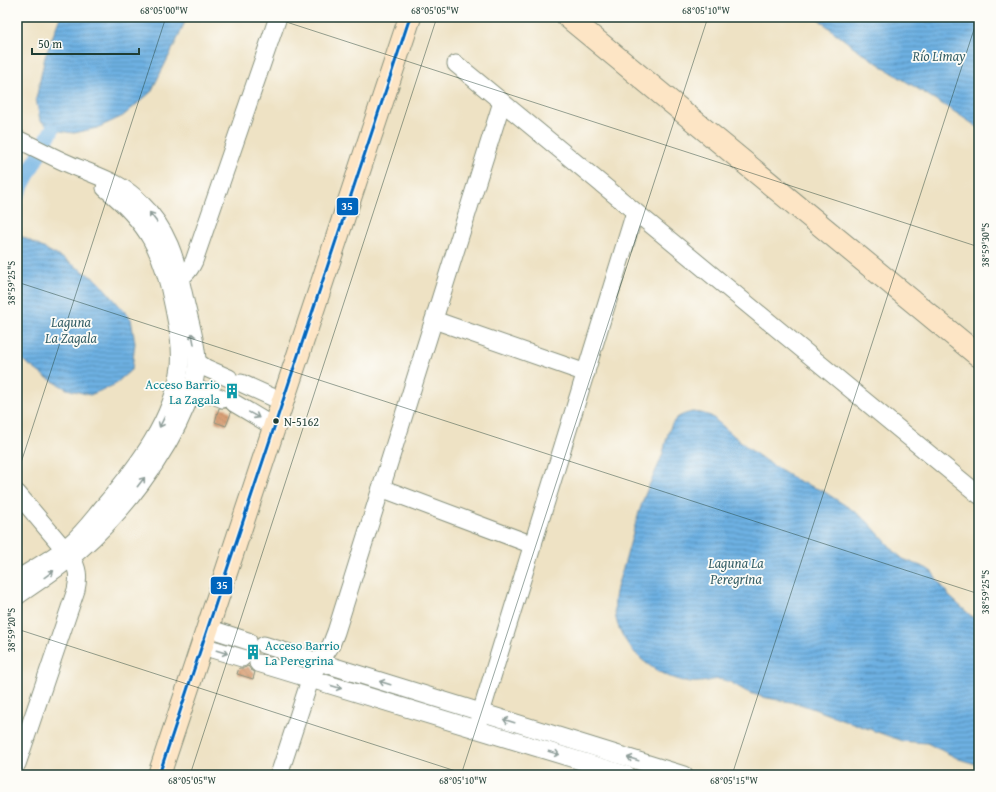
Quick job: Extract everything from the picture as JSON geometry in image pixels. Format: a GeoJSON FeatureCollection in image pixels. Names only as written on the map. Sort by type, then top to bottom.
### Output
{"type":"FeatureCollection","features":[{"type":"Feature","properties":{"kind":"street"},"geometry":{"type":"LineString","coordinates":[[175,280],[188,271],[194,261],[278,17]]}},
{"type":"Feature","properties":{"kind":"street"},"geometry":{"type":"LineString","coordinates":[[159,775],[410,17]]}},
{"type":"Feature","properties":{"kind":"street"},"geometry":{"type":"LineString","coordinates":[[568,17],[979,356]]}},
{"type":"Feature","properties":{"kind":"street"},"geometry":{"type":"LineString","coordinates":[[456,64],[979,495]]}},
{"type":"Feature","properties":{"kind":"street"},"geometry":{"type":"LineString","coordinates":[[279,775],[310,679],[331,645],[336,632],[502,102]]}},
{"type":"Feature","properties":{"kind":"street"},"geometry":{"type":"LineString","coordinates":[[17,139],[81,169],[135,215],[147,230],[175,280],[197,362],[196,377],[182,415],[159,457],[132,494],[96,535],[67,553],[17,579]]}},
{"type":"Feature","properties":{"kind":"street"},"geometry":{"type":"LineString","coordinates":[[476,729],[635,212]]}},
{"type":"Feature","properties":{"kind":"street"},"geometry":{"type":"LineString","coordinates":[[17,596],[67,553],[131,472],[154,439],[172,401],[178,378],[180,350],[175,280]]}},
{"type":"Feature","properties":{"kind":"street"},"geometry":{"type":"LineString","coordinates":[[434,320],[586,373]]}},
{"type":"Feature","properties":{"kind":"street"},"geometry":{"type":"LineString","coordinates":[[197,362],[206,368],[283,402]]}},
{"type":"Feature","properties":{"kind":"street"},"geometry":{"type":"LineString","coordinates":[[193,387],[228,401],[274,427]]}},
{"type":"Feature","properties":{"kind":"street"},"geometry":{"type":"LineString","coordinates":[[381,488],[533,544]]}},
{"type":"Feature","properties":{"kind":"street"},"geometry":{"type":"LineString","coordinates":[[17,493],[67,553],[77,568],[78,574],[76,590],[17,764]]}},
{"type":"Feature","properties":{"kind":"street"},"geometry":{"type":"LineString","coordinates":[[205,637],[256,643],[681,775]]}},
{"type":"Feature","properties":{"kind":"street"},"geometry":{"type":"LineString","coordinates":[[205,637],[250,661],[627,775]]}},
{"type":"Feature","properties":{"kind":"water"},"geometry":{"type":"Polygon","coordinates":[[[60,17],[187,17],[151,92],[123,116],[97,128],[74,133],[52,130],[40,120],[36,99],[45,57],[60,17]]]}},
{"type":"Feature","properties":{"kind":"water","name":"Río Limay"},"geometry":{"type":"Polygon","coordinates":[[[816,17],[979,17],[979,128],[875,62],[816,17]]]}},
{"type":"Feature","properties":{"kind":"water","name":"Laguna La Zagala"},"geometry":{"type":"Polygon","coordinates":[[[17,234],[64,259],[98,281],[131,319],[135,343],[132,369],[114,385],[90,395],[67,389],[44,376],[17,356],[17,234]]]}},
{"type":"Feature","properties":{"kind":"water","name":"Laguna La Peregrina"},"geometry":{"type":"Polygon","coordinates":[[[692,412],[711,416],[748,448],[766,461],[796,480],[823,491],[854,511],[867,521],[903,559],[932,572],[949,596],[979,623],[979,765],[959,759],[927,743],[902,741],[803,705],[765,698],[753,694],[727,681],[717,679],[702,682],[691,682],[675,679],[659,672],[639,657],[631,648],[620,631],[616,618],[615,600],[617,588],[636,521],[647,490],[662,456],[670,428],[678,417],[692,412]]]}},
{"type":"Feature","properties":{"kind":"building"},"geometry":{"type":"Polygon","coordinates":[[[219,408],[226,408],[231,413],[226,426],[215,422],[219,408]]]}},
{"type":"Feature","properties":{"kind":"building"},"geometry":{"type":"Polygon","coordinates":[[[248,666],[255,672],[253,679],[237,674],[239,668],[248,666]]]}},
{"type":"Feature","properties":{"kind":"waterway"},"geometry":{"type":"LineString","coordinates":[[44,144],[52,130]]}},
{"type":"Feature","properties":{"kind":"waterway"},"geometry":{"type":"LineString","coordinates":[[17,195],[39,154]]}},
{"type":"Feature","properties":{"kind":"transit line","name":"35"},"geometry":{"type":"LineString","coordinates":[[159,775],[410,17]]}},
{"type":"Feature","properties":{"kind":"place","name":"Acceso Barrio La Zagala"},"geometry":{"type":"Point","coordinates":[232,391]}},
{"type":"Feature","properties":{"kind":"place","name":"N-5162"},"geometry":{"type":"Point","coordinates":[276,421]}},
{"type":"Feature","properties":{"kind":"place","name":"Acceso Barrio La Peregrina"},"geometry":{"type":"Point","coordinates":[253,652]}}]}
